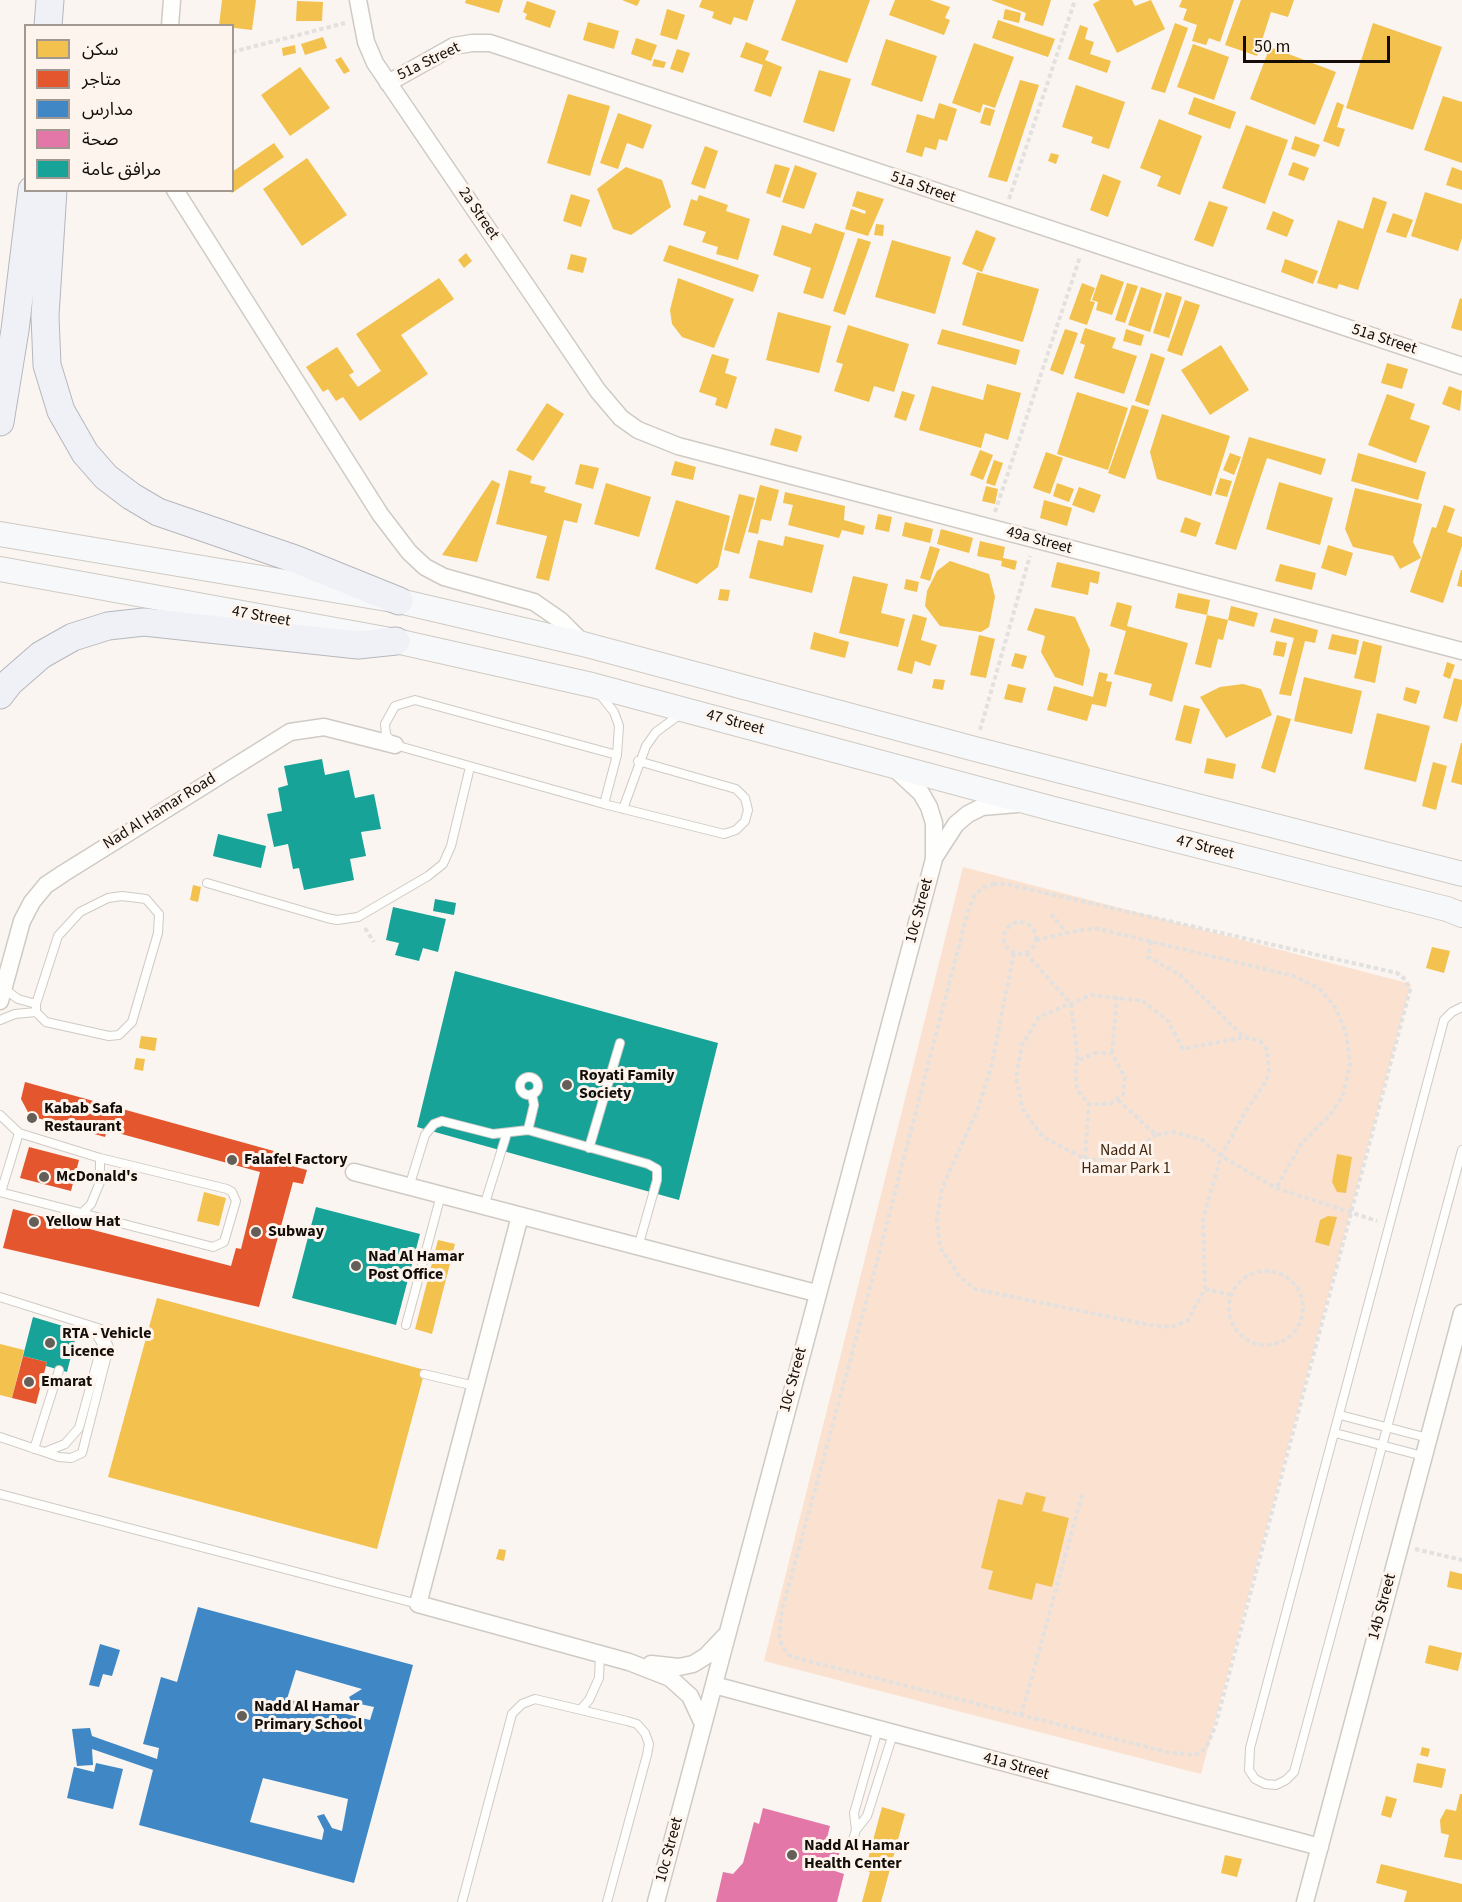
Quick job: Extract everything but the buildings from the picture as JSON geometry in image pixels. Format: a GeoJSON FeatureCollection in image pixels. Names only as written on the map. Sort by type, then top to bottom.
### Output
{"type":"FeatureCollection","features":[{"type":"Feature","properties":{"kind":"main road"},"geometry":{"type":"LineString","coordinates":[[48,24],[50,0]]}},
{"type":"Feature","properties":{"kind":"main road"},"geometry":{"type":"LineString","coordinates":[[0,422],[16,320],[32,192]]}},
{"type":"Feature","properties":{"kind":"main road"},"geometry":{"type":"LineString","coordinates":[[53,192],[45,316],[47,365],[61,411],[85,453],[106,477],[131,496],[158,512],[295,558],[399,601]]}},
{"type":"Feature","properties":{"kind":"main road"},"geometry":{"type":"LineString","coordinates":[[0,695],[10,682],[41,655],[73,637],[108,626],[144,622],[358,645],[396,641]]}},
{"type":"Feature","properties":{"kind":"street"},"geometry":{"type":"LineString","coordinates":[[170,24],[172,0]]}},
{"type":"Feature","properties":{"kind":"street","name":"2a Street"},"geometry":{"type":"LineString","coordinates":[[358,0],[360,19],[371,52],[388,82],[598,391],[621,418]]}},
{"type":"Feature","properties":{"kind":"street","name":"51a Street"},"geometry":{"type":"LineString","coordinates":[[388,82],[454,46],[490,43],[1462,366]]}},
{"type":"Feature","properties":{"kind":"street"},"geometry":{"type":"LineString","coordinates":[[176,192],[380,514],[409,552],[425,567],[444,577],[534,602],[560,620],[584,644]]}},
{"type":"Feature","properties":{"kind":"street","name":"49a Street"},"geometry":{"type":"LineString","coordinates":[[621,418],[638,430],[668,443],[1462,651]]}},
{"type":"Feature","properties":{"kind":"street"},"geometry":{"type":"LineString","coordinates":[[0,534],[399,601],[584,644],[1462,874]]}},
{"type":"Feature","properties":{"kind":"street","name":"47 Street"},"geometry":{"type":"LineString","coordinates":[[0,569],[396,641],[592,685],[1033,804],[1447,909],[1462,915]]}},
{"type":"Feature","properties":{"kind":"street","name":"Nad Al Hamar Road"},"geometry":{"type":"LineString","coordinates":[[2,994],[22,921],[32,902],[46,885],[274,740],[290,732],[324,727],[395,745]]}},
{"type":"Feature","properties":{"kind":"street","name":"10c Street"},"geometry":{"type":"LineString","coordinates":[[656,1902],[816,1293],[934,859],[934,823],[929,807],[921,793],[891,765]]}},
{"type":"Feature","properties":{"kind":"street","name":"10c Street"},"geometry":{"type":"LineString","coordinates":[[934,859],[956,824],[968,814],[998,805],[1033,804]]}},
{"type":"Feature","properties":{"kind":"street"},"geometry":{"type":"LineString","coordinates":[[354,1172],[816,1293]]}},
{"type":"Feature","properties":{"kind":"street"},"geometry":{"type":"LineString","coordinates":[[520,1216],[418,1604],[629,1662],[670,1678],[690,1696],[703,1724]]}},
{"type":"Feature","properties":{"kind":"street","name":"14b Street"},"geometry":{"type":"LineString","coordinates":[[1305,1902],[1462,1313]]}},
{"type":"Feature","properties":{"kind":"street"},"geometry":{"type":"LineString","coordinates":[[629,1662],[679,1667],[693,1664],[706,1656],[729,1630]]}},
{"type":"Feature","properties":{"kind":"street","name":"41a Street"},"geometry":{"type":"LineString","coordinates":[[714,1685],[1320,1847]]}},
{"type":"Feature","properties":{"kind":"lane"},"geometry":{"type":"LineString","coordinates":[[592,685],[614,712],[619,726],[617,755],[604,804]]}},
{"type":"Feature","properties":{"kind":"lane"},"geometry":{"type":"LineString","coordinates":[[617,755],[415,700],[404,701],[388,714],[385,724],[386,735],[395,745],[604,804],[724,834],[736,831],[745,821],[748,810],[745,798],[736,789],[638,761]]}},
{"type":"Feature","properties":{"kind":"lane"},"geometry":{"type":"LineString","coordinates":[[623,809],[638,761],[656,732],[687,710]]}},
{"type":"Feature","properties":{"kind":"lane"},"geometry":{"type":"LineString","coordinates":[[207,883],[327,918],[337,920],[358,917],[436,871],[443,864],[451,846],[470,767]]}},
{"type":"Feature","properties":{"kind":"lane"},"geometry":{"type":"LineString","coordinates":[[2,994],[36,1008],[46,1022],[99,1034],[119,1035],[132,1022],[158,933],[159,914],[154,905],[146,899],[122,896],[108,898],[80,912],[58,936],[36,1008]]}},
{"type":"Feature","properties":{"kind":"lane"},"geometry":{"type":"LineString","coordinates":[[1462,1007],[1452,1012],[1444,1020],[1247,1759],[1249,1770],[1255,1779],[1264,1784],[1276,1785],[1286,1780],[1294,1772],[1462,1150]]}},
{"type":"Feature","properties":{"kind":"lane"},"geometry":{"type":"LineString","coordinates":[[0,1020],[36,1008]]}},
{"type":"Feature","properties":{"kind":"lane"},"geometry":{"type":"LineString","coordinates":[[589,1148],[620,1043]]}},
{"type":"Feature","properties":{"kind":"lane"},"geometry":{"type":"LineString","coordinates":[[528,1130],[534,1105],[532,1094]]}},
{"type":"Feature","properties":{"kind":"lane"},"geometry":{"type":"LineString","coordinates":[[0,1115],[19,1133],[100,1158],[232,1192],[236,1201],[224,1242],[213,1247],[1,1192],[19,1133]]}},
{"type":"Feature","properties":{"kind":"lane"},"geometry":{"type":"LineString","coordinates":[[409,1187],[425,1135],[434,1124],[442,1121],[493,1134],[528,1130],[657,1169],[657,1180],[638,1247]]}},
{"type":"Feature","properties":{"kind":"lane"},"geometry":{"type":"LineString","coordinates":[[484,1206],[507,1133]]}},
{"type":"Feature","properties":{"kind":"lane"},"geometry":{"type":"LineString","coordinates":[[83,1212],[97,1193],[100,1182],[100,1158]]}},
{"type":"Feature","properties":{"kind":"lane"},"geometry":{"type":"LineString","coordinates":[[406,1325],[441,1195]]}},
{"type":"Feature","properties":{"kind":"lane"},"geometry":{"type":"LineString","coordinates":[[0,1297],[73,1324],[89,1324],[101,1329],[109,1347],[82,1453],[71,1458],[34,1449],[0,1437]]}},
{"type":"Feature","properties":{"kind":"lane"},"geometry":{"type":"LineString","coordinates":[[45,1452],[71,1440],[82,1421],[102,1344],[97,1332],[89,1324]]}},
{"type":"Feature","properties":{"kind":"lane"},"geometry":{"type":"LineString","coordinates":[[34,1449],[59,1370]]}},
{"type":"Feature","properties":{"kind":"lane"},"geometry":{"type":"LineString","coordinates":[[424,1374],[476,1386]]}},
{"type":"Feature","properties":{"kind":"lane"},"geometry":{"type":"LineString","coordinates":[[1340,1415],[1428,1438]]}},
{"type":"Feature","properties":{"kind":"lane"},"geometry":{"type":"LineString","coordinates":[[1335,1433],[1423,1456]]}},
{"type":"Feature","properties":{"kind":"lane"},"geometry":{"type":"LineString","coordinates":[[0,1494],[418,1604]]}},
{"type":"Feature","properties":{"kind":"lane"},"geometry":{"type":"LineString","coordinates":[[581,1709],[597,1684],[600,1654]]}},
{"type":"Feature","properties":{"kind":"lane"},"geometry":{"type":"LineString","coordinates":[[462,1902],[512,1714],[522,1704],[535,1699],[637,1725],[645,1733],[649,1744],[607,1902]]}},
{"type":"Feature","properties":{"kind":"lane"},"geometry":{"type":"LineString","coordinates":[[856,1830],[854,1813],[885,1731]]}},
{"type":"Feature","properties":{"kind":"lane"},"geometry":{"type":"LineString","coordinates":[[851,1846],[856,1830],[867,1816],[885,1731]]}},
{"type":"Feature","properties":{"kind":"path"},"geometry":{"type":"LineString","coordinates":[[1004,215],[1075,0]]}},
{"type":"Feature","properties":{"kind":"path"},"geometry":{"type":"LineString","coordinates":[[234,51],[360,19]]}},
{"type":"Feature","properties":{"kind":"path"},"geometry":{"type":"LineString","coordinates":[[990,528],[1084,242]]}},
{"type":"Feature","properties":{"kind":"path"},"geometry":{"type":"LineString","coordinates":[[975,748],[1034,540]]}},
{"type":"Feature","properties":{"kind":"path"},"geometry":{"type":"LineString","coordinates":[[1006,884],[1397,973],[1406,980],[1410,990],[1408,1001],[1350,1213],[1215,1727],[1206,1748],[1195,1755],[1181,1755],[804,1660],[789,1654],[782,1646],[779,1634],[782,1610],[873,1276],[968,912],[974,897],[982,888],[1006,884]]}},
{"type":"Feature","properties":{"kind":"path"},"geometry":{"type":"LineString","coordinates":[[1051,914],[1066,932]]}},
{"type":"Feature","properties":{"kind":"path"},"geometry":{"type":"LineString","coordinates":[[1023,922],[1029,925],[1036,934],[1036,940],[1031,951],[1014,953],[1006,946],[1004,940],[1007,929],[1023,922]]}},
{"type":"Feature","properties":{"kind":"path"},"geometry":{"type":"LineString","coordinates":[[1036,940],[1066,932],[1099,929],[1294,976],[1320,989],[1335,1007],[1346,1032],[1350,1064],[1343,1095],[1330,1115],[1302,1143],[1276,1188]]}},
{"type":"Feature","properties":{"kind":"path"},"geometry":{"type":"LineString","coordinates":[[1151,941],[1148,957],[1180,975],[1244,1037]]}},
{"type":"Feature","properties":{"kind":"path"},"geometry":{"type":"LineString","coordinates":[[1014,953],[991,1068],[977,1111],[942,1188],[938,1220],[940,1247],[960,1278],[975,1288],[1149,1325],[1171,1327],[1187,1321],[1205,1289],[1203,1219],[1221,1156],[1244,1114],[1261,1093],[1269,1071],[1267,1050],[1260,1041],[1244,1037],[1184,1049],[1168,1021],[1143,1001],[1091,995],[1039,1017],[1022,1045],[1016,1077],[1023,1110],[1042,1137],[1085,1159],[1100,1160],[1128,1156],[1156,1135],[1175,1132],[1202,1140],[1221,1156],[1276,1188],[1389,1225]]}},
{"type":"Feature","properties":{"kind":"path"},"geometry":{"type":"LineString","coordinates":[[1026,953],[1071,1004],[1078,1061],[1075,1080],[1082,1099],[1089,1104],[1110,1104],[1118,1100],[1125,1088],[1125,1078],[1112,1053],[1117,997]]}},
{"type":"Feature","properties":{"kind":"path"},"geometry":{"type":"LineString","coordinates":[[1078,1061],[1094,1053],[1112,1053]]}},
{"type":"Feature","properties":{"kind":"path"},"geometry":{"type":"LineString","coordinates":[[1118,1100],[1156,1135]]}},
{"type":"Feature","properties":{"kind":"path"},"geometry":{"type":"LineString","coordinates":[[1085,1159],[1089,1104]]}},
{"type":"Feature","properties":{"kind":"path"},"geometry":{"type":"LineString","coordinates":[[1263,1271],[1274,1272],[1292,1282],[1299,1290],[1302,1300],[1301,1321],[1288,1338],[1279,1343],[1257,1345],[1247,1341],[1233,1326],[1228,1305],[1230,1295],[1243,1278],[1263,1271]]}},
{"type":"Feature","properties":{"kind":"path"},"geometry":{"type":"LineString","coordinates":[[1205,1289],[1230,1295]]}},
{"type":"Feature","properties":{"kind":"path"},"geometry":{"type":"LineString","coordinates":[[1021,1716],[1082,1495]]}},
{"type":"Feature","properties":{"kind":"path"},"geometry":{"type":"LineString","coordinates":[[1400,1546],[1462,1560]]}},
{"type":"Feature","properties":{"kind":"green space","name":"Nadd Al Hamar Park 1"},"geometry":{"type":"Polygon","coordinates":[[[963,867],[1411,984],[1201,1774],[764,1661],[963,867]]]}},
{"type":"Feature","properties":{"kind":"place","name":"Royati Family Society"},"geometry":{"type":"Point","coordinates":[567,1085]}},
{"type":"Feature","properties":{"kind":"place","name":"Kabab Safa Restaurant"},"geometry":{"type":"Point","coordinates":[32,1118]}},
{"type":"Feature","properties":{"kind":"place","name":"Falafel Factory"},"geometry":{"type":"Point","coordinates":[232,1160]}},
{"type":"Feature","properties":{"kind":"place","name":"McDonald's"},"geometry":{"type":"Point","coordinates":[44,1177]}},
{"type":"Feature","properties":{"kind":"place","name":"Yellow Hat"},"geometry":{"type":"Point","coordinates":[34,1222]}},
{"type":"Feature","properties":{"kind":"place","name":"Subway"},"geometry":{"type":"Point","coordinates":[256,1232]}},
{"type":"Feature","properties":{"kind":"place","name":"Nad Al Hamar Post Office"},"geometry":{"type":"Point","coordinates":[356,1266]}},
{"type":"Feature","properties":{"kind":"place","name":"RTA - Vehicle Licence"},"geometry":{"type":"Point","coordinates":[50,1343]}},
{"type":"Feature","properties":{"kind":"place","name":"Emarat"},"geometry":{"type":"Point","coordinates":[29,1382]}},
{"type":"Feature","properties":{"kind":"place","name":"Nadd Al Hamar Primary School"},"geometry":{"type":"Point","coordinates":[242,1716]}},
{"type":"Feature","properties":{"kind":"place","name":"Nadd Al Hamar Health Center"},"geometry":{"type":"Point","coordinates":[792,1855]}}]}
